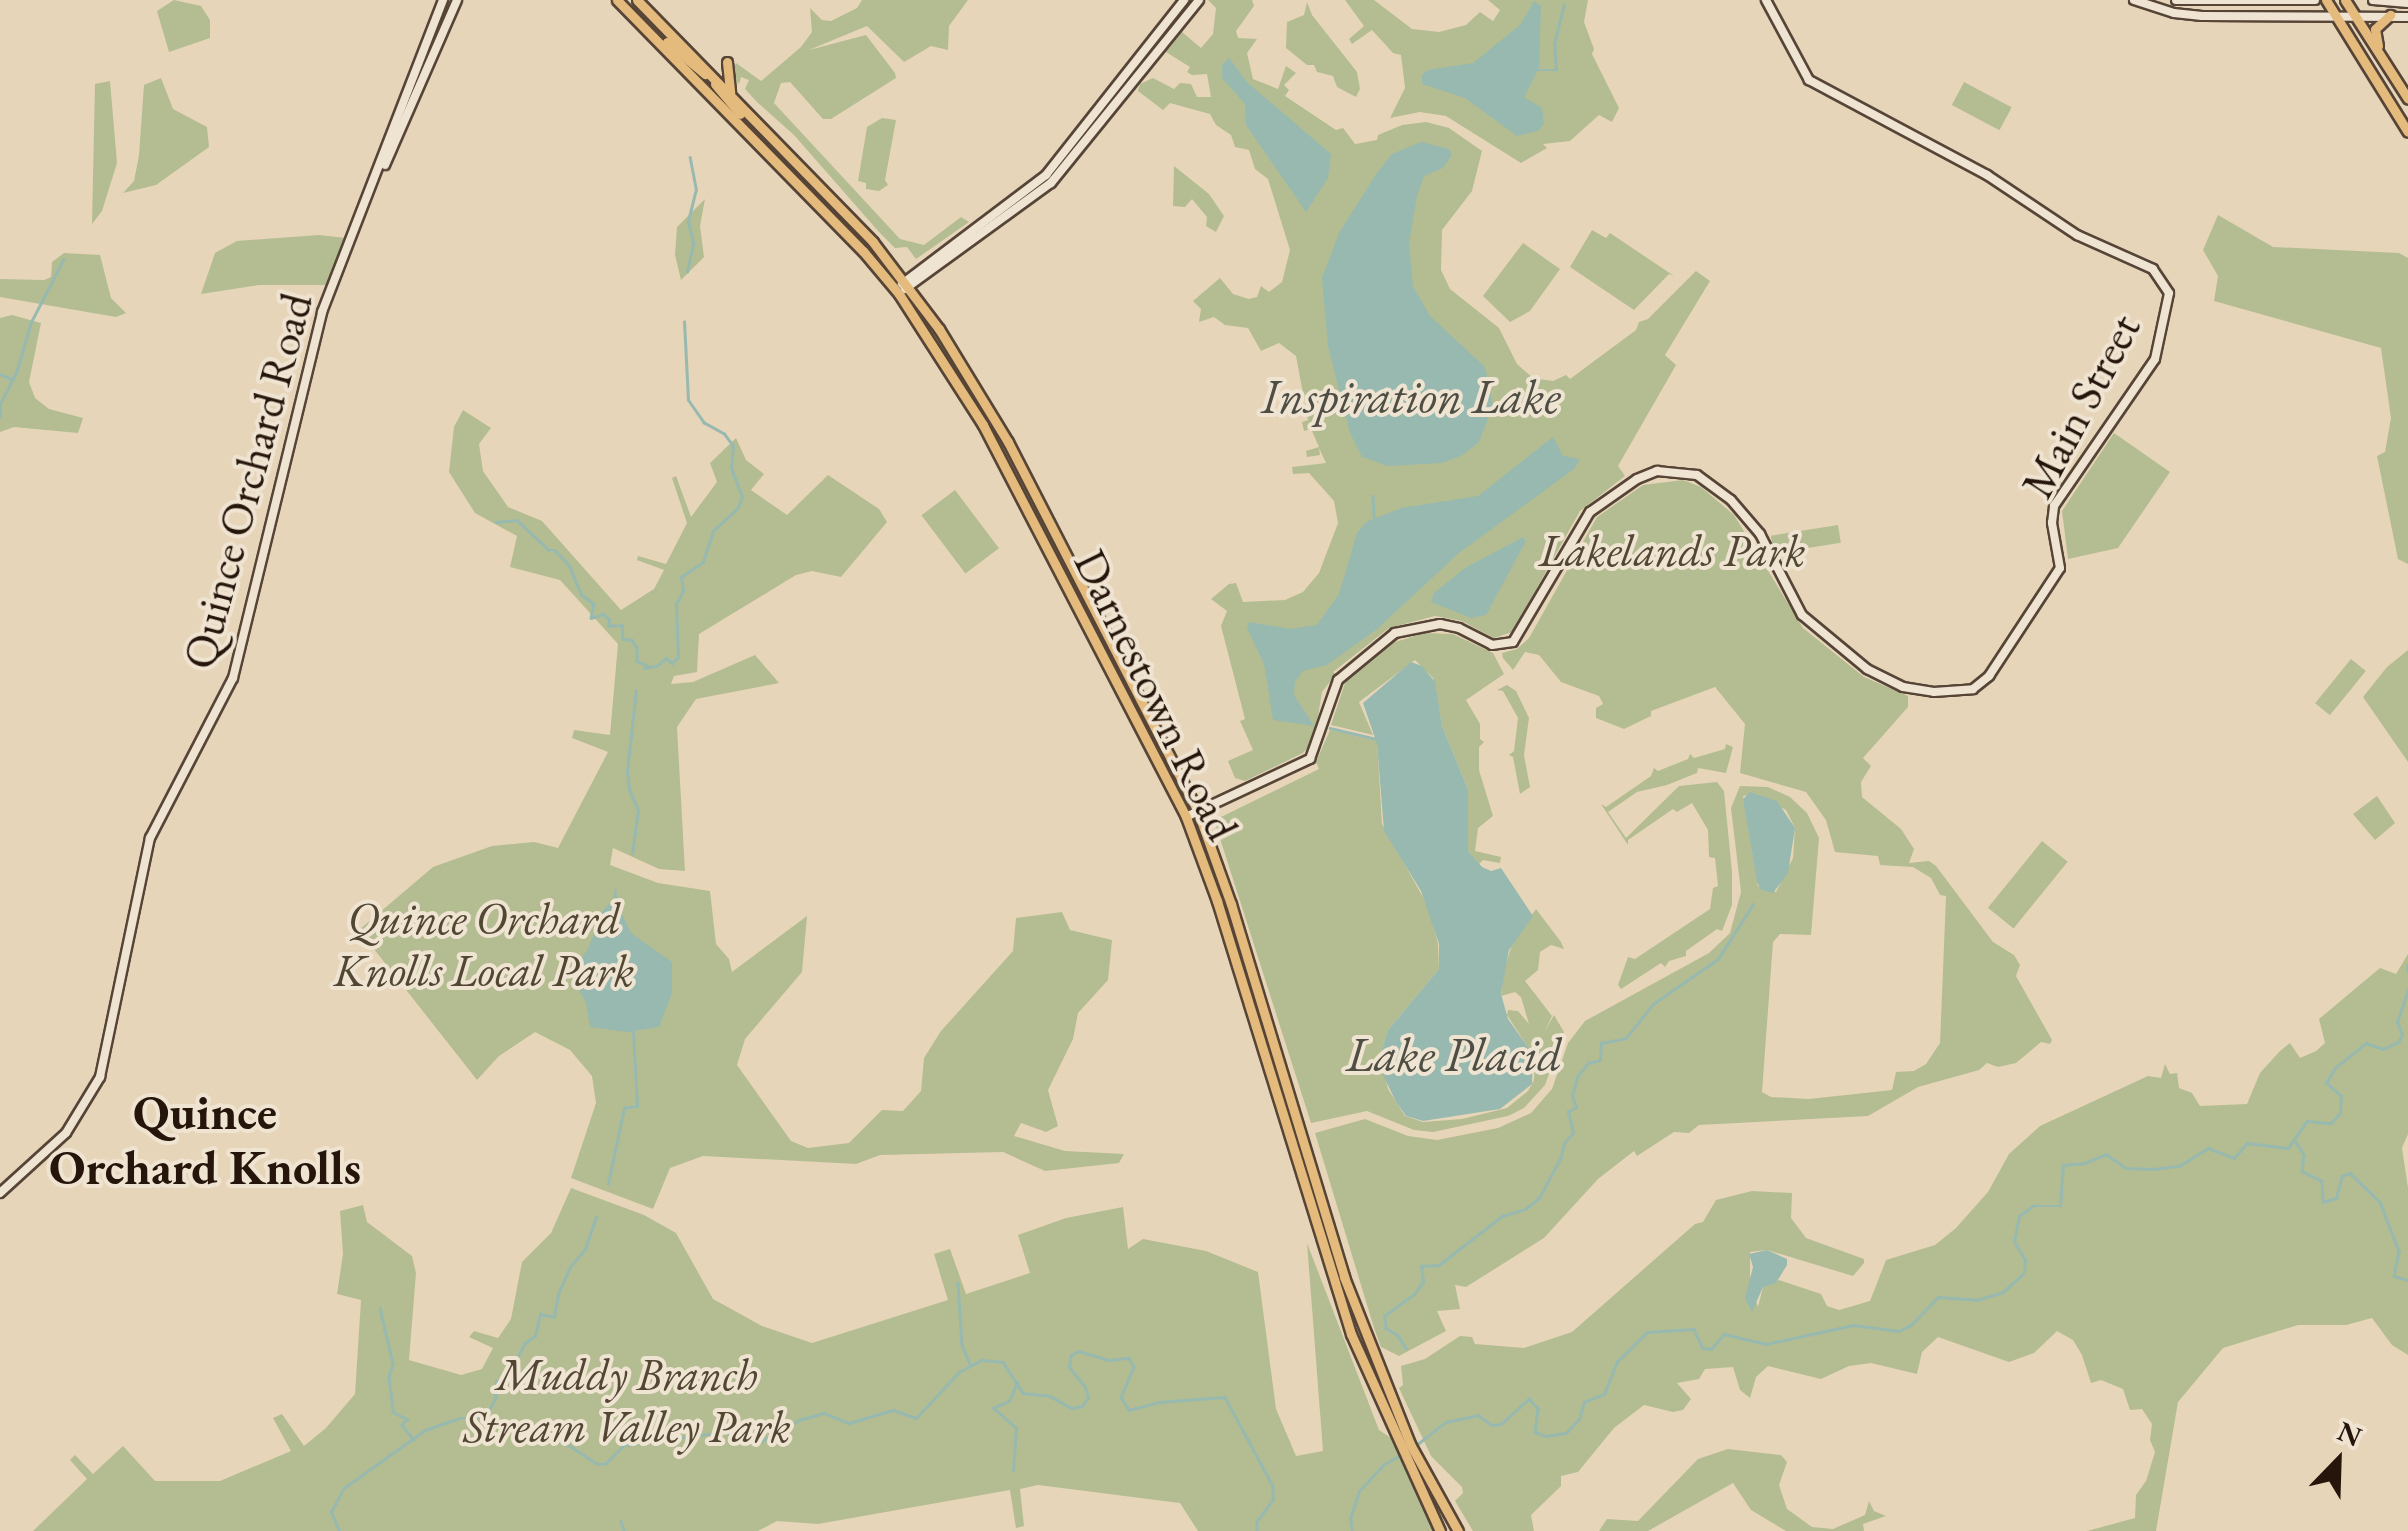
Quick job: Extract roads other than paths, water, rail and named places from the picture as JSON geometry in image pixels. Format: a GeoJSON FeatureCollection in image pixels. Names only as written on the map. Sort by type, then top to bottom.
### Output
{"type":"FeatureCollection","features":[{"type":"Feature","properties":{"kind":"main road","name":"Darnestown Road"},"geometry":{"type":"LineString","coordinates":[[617,0],[758,140],[899,294],[984,424],[1186,817],[1218,901],[1351,1334],[1408,1451],[1458,1531]]}},
{"type":"Feature","properties":{"kind":"main road","name":"Darnestown Road"},"geometry":{"type":"LineString","coordinates":[[637,0],[846,212],[906,283],[969,374],[1008,442],[1198,812],[1232,904],[1344,1277],[1440,1531]]}},
{"type":"Feature","properties":{"kind":"main road"},"geometry":{"type":"LineString","coordinates":[[2326,0],[2408,132]]}},
{"type":"Feature","properties":{"kind":"main road"},"geometry":{"type":"LineString","coordinates":[[2345,0],[2408,99]]}},
{"type":"Feature","properties":{"kind":"main road"},"geometry":{"type":"LineString","coordinates":[[2390,14],[2378,23],[2374,36],[2392,75]]}},
{"type":"Feature","properties":{"kind":"main road"},"geometry":{"type":"LineString","coordinates":[[649,32],[712,76],[718,91],[752,126],[758,140]]}},
{"type":"Feature","properties":{"kind":"main road"},"geometry":{"type":"LineString","coordinates":[[727,62],[732,96]]}},
{"type":"Feature","properties":{"kind":"street","name":"Quince Orchard Road"},"geometry":{"type":"LineString","coordinates":[[0,1193],[66,1133],[100,1077],[150,838],[233,678],[310,353],[443,0]]}},
{"type":"Feature","properties":{"kind":"street","name":"Quince Orchard Road"},"geometry":{"type":"LineString","coordinates":[[364,208],[458,0]]}},
{"type":"Feature","properties":{"kind":"street"},"geometry":{"type":"LineString","coordinates":[[899,294],[906,283],[1046,175],[1184,0]]}},
{"type":"Feature","properties":{"kind":"street"},"geometry":{"type":"LineString","coordinates":[[906,283],[1051,182],[1198,0]]}},
{"type":"Feature","properties":{"kind":"street","name":"Main Street"},"geometry":{"type":"LineString","coordinates":[[1186,817],[1310,760],[1338,680],[1395,633],[1440,624],[1459,628],[1492,645],[1514,642],[1590,512],[1637,479],[1657,472],[1692,474],[1732,500],[1760,534],[1802,614],[1867,669],[1903,687],[1934,692],[1973,689],[1989,676],[2060,568],[2052,523],[2054,506],[2155,358],[2169,293],[2153,269],[2077,235],[1987,175],[1809,80],[1766,0]]}},
{"type":"Feature","properties":{"kind":"street"},"geometry":{"type":"LineString","coordinates":[[2134,0],[2187,15],[2408,17]]}},
{"type":"Feature","properties":{"kind":"street"},"geometry":{"type":"LineString","coordinates":[[2176,0],[2315,0]]}},
{"type":"Feature","properties":{"kind":"street"},"geometry":{"type":"LineString","coordinates":[[2373,0],[2408,3]]}},
{"type":"Feature","properties":{"kind":"water"},"geometry":{"type":"Polygon","coordinates":[[[1534,1],[1541,6],[1539,68],[1524,97],[1542,108],[1544,123],[1538,131],[1517,136],[1465,98],[1422,84],[1422,75],[1428,70],[1473,63],[1520,25],[1534,1]]]}},
{"type":"Feature","properties":{"kind":"water"},"geometry":{"type":"Polygon","coordinates":[[[1229,58],[1247,82],[1331,154],[1328,178],[1306,212],[1246,125],[1245,104],[1222,78],[1222,65],[1229,58]]]}},
{"type":"Feature","properties":{"kind":"water","name":"Inspiration Lake"},"geometry":{"type":"Polygon","coordinates":[[[1421,142],[1449,149],[1452,155],[1443,168],[1424,176],[1417,196],[1409,243],[1413,286],[1430,316],[1485,367],[1493,406],[1479,442],[1463,455],[1442,463],[1388,466],[1362,457],[1350,433],[1328,347],[1322,278],[1339,233],[1377,173],[1392,154],[1421,142]]]}},
{"type":"Feature","properties":{"kind":"water"},"geometry":{"type":"Polygon","coordinates":[[[1553,437],[1563,456],[1580,459],[1574,469],[1459,553],[1376,630],[1327,665],[1303,671],[1295,682],[1294,695],[1314,726],[1273,720],[1264,664],[1247,628],[1249,622],[1290,629],[1317,625],[1339,594],[1357,533],[1366,522],[1401,508],[1478,496],[1553,437]]]}},
{"type":"Feature","properties":{"kind":"water"},"geometry":{"type":"Polygon","coordinates":[[[1523,537],[1526,541],[1486,615],[1471,618],[1431,602],[1434,593],[1465,568],[1523,537]]]}},
{"type":"Feature","properties":{"kind":"water","name":"Lake Placid"},"geometry":{"type":"Polygon","coordinates":[[[1411,662],[1422,666],[1435,682],[1442,726],[1468,789],[1468,851],[1482,867],[1491,871],[1501,868],[1533,916],[1509,950],[1501,994],[1508,1019],[1533,1054],[1532,1084],[1500,1109],[1423,1121],[1406,1116],[1396,1102],[1383,1075],[1380,1055],[1388,1030],[1439,969],[1439,944],[1421,891],[1384,831],[1377,744],[1363,703],[1411,662]]]}},
{"type":"Feature","properties":{"kind":"water"},"geometry":{"type":"Polygon","coordinates":[[[1750,792],[1777,801],[1795,828],[1788,873],[1773,893],[1761,890],[1757,882],[1743,799],[1750,792]]]}},
{"type":"Feature","properties":{"kind":"water"},"geometry":{"type":"Polygon","coordinates":[[[616,884],[618,905],[631,933],[672,962],[672,993],[659,1027],[627,1032],[590,1027],[586,1003],[574,981],[574,968],[588,949],[603,910],[613,901],[616,884]]]}},
{"type":"Feature","properties":{"kind":"water"},"geometry":{"type":"Polygon","coordinates":[[[1767,1250],[1787,1259],[1787,1265],[1776,1283],[1763,1287],[1752,1312],[1745,1298],[1753,1267],[1749,1254],[1767,1250]]]}},
{"type":"Feature","properties":{"kind":"waterway"},"geometry":{"type":"LineString","coordinates":[[1539,70],[1556,70],[1554,44],[1564,4]]}},
{"type":"Feature","properties":{"kind":"waterway"},"geometry":{"type":"LineString","coordinates":[[687,272],[693,243],[688,221],[696,190],[690,158]]}},
{"type":"Feature","properties":{"kind":"waterway"},"geometry":{"type":"LineString","coordinates":[[0,417],[0,404],[16,373],[31,322],[63,260]]}},
{"type":"Feature","properties":{"kind":"waterway"},"geometry":{"type":"LineString","coordinates":[[644,668],[657,666],[666,658],[672,663],[678,657],[676,604],[683,591],[681,577],[703,562],[713,531],[738,508],[742,497],[731,468],[733,446],[724,434],[704,423],[688,400],[684,322]]}},
{"type":"Feature","properties":{"kind":"waterway"},"geometry":{"type":"LineString","coordinates":[[0,374],[12,379]]}},
{"type":"Feature","properties":{"kind":"waterway"},"geometry":{"type":"LineString","coordinates":[[1373,496],[1374,517]]}},
{"type":"Feature","properties":{"kind":"waterway"},"geometry":{"type":"LineString","coordinates":[[496,522],[517,520],[549,550],[555,550],[569,565],[582,595],[594,604],[591,618],[603,614],[609,619],[609,626],[622,625],[623,639],[632,640],[637,648],[637,661],[650,667]]}},
{"type":"Feature","properties":{"kind":"waterway"},"geometry":{"type":"LineString","coordinates":[[632,854],[638,810],[629,790],[627,771],[636,690]]}},
{"type":"Feature","properties":{"kind":"waterway"},"geometry":{"type":"LineString","coordinates":[[1330,728],[1376,739]]}},
{"type":"Feature","properties":{"kind":"waterway"},"geometry":{"type":"LineString","coordinates":[[1406,1349],[1397,1335],[1386,1329],[1384,1316],[1414,1294],[1423,1282],[1421,1266],[1439,1265],[1502,1216],[1525,1209],[1539,1198],[1561,1157],[1564,1143],[1573,1133],[1568,1112],[1576,1107],[1572,1096],[1577,1077],[1588,1063],[1600,1060],[1601,1043],[1626,1038],[1653,1004],[1718,959],[1753,904]]}},
{"type":"Feature","properties":{"kind":"waterway"},"geometry":{"type":"LineString","coordinates":[[2408,965],[2408,971]]}},
{"type":"Feature","properties":{"kind":"waterway"},"geometry":{"type":"LineString","coordinates":[[1415,1446],[1446,1422],[1478,1415],[1492,1425],[1501,1424],[1529,1399],[1538,1408],[1535,1432],[1546,1436],[1566,1433],[1579,1419],[1584,1402],[1604,1394],[1617,1362],[1647,1332],[1694,1329],[1703,1348],[1711,1349],[1724,1334],[1766,1344],[1853,1325],[1899,1331],[1911,1325],[1938,1297],[1977,1300],[2003,1292],[2024,1273],[2025,1260],[2014,1242],[2019,1216],[2033,1206],[2060,1206],[2063,1165],[2085,1163],[2106,1154],[2126,1168],[2153,1169],[2179,1166],[2208,1148],[2234,1158],[2247,1143],[2288,1148],[2307,1121],[2331,1123],[2340,1113],[2341,1096],[2326,1083],[2335,1068],[2366,1043],[2383,1049],[2398,1042],[2402,1035],[2397,1022],[2408,990]]}},
{"type":"Feature","properties":{"kind":"waterway"},"geometry":{"type":"LineString","coordinates":[[608,1184],[624,1108],[637,1106],[633,1031]]}},
{"type":"Feature","properties":{"kind":"waterway"},"geometry":{"type":"LineString","coordinates":[[2296,1142],[2304,1155],[2302,1171],[2322,1181],[2323,1202],[2336,1198],[2342,1176],[2350,1173],[2380,1202],[2399,1251],[2394,1276],[2408,1280]]}},
{"type":"Feature","properties":{"kind":"waterway"},"geometry":{"type":"LineString","coordinates":[[485,1418],[495,1398],[496,1381],[511,1380],[509,1373],[525,1343],[535,1336],[540,1314],[554,1317],[558,1294],[570,1267],[585,1249],[596,1217]]}},
{"type":"Feature","properties":{"kind":"waterway"},"geometry":{"type":"LineString","coordinates":[[958,1283],[962,1345],[970,1364]]}},
{"type":"Feature","properties":{"kind":"waterway"},"geometry":{"type":"LineString","coordinates":[[380,1308],[393,1364],[389,1377],[393,1412],[407,1419],[402,1425],[414,1440]]}},
{"type":"Feature","properties":{"kind":"waterway"},"geometry":{"type":"LineString","coordinates":[[339,1531],[331,1512],[344,1488],[425,1430],[460,1418],[485,1418],[567,1444],[598,1464],[605,1464],[624,1445],[723,1432],[762,1441],[799,1420],[824,1413],[849,1423],[893,1410],[916,1418],[959,1372],[982,1360],[1003,1362],[1023,1393],[1050,1396],[1072,1408],[1082,1406],[1088,1398],[1085,1387],[1069,1367],[1071,1355],[1079,1351],[1109,1360],[1129,1358],[1134,1367],[1121,1397],[1129,1410],[1159,1402],[1225,1397],[1273,1486],[1273,1500],[1257,1522],[1257,1531]]}},
{"type":"Feature","properties":{"kind":"waterway"},"geometry":{"type":"LineString","coordinates":[[1013,1471],[1016,1428],[993,1408],[1009,1401],[1017,1383]]}},
{"type":"Feature","properties":{"kind":"waterway"},"geometry":{"type":"LineString","coordinates":[[1352,1531],[1350,1519],[1359,1491],[1383,1465],[1400,1455]]}},
{"type":"Feature","properties":{"kind":"waterway"},"geometry":{"type":"LineString","coordinates":[[621,1521],[624,1531]]}},
{"type":"Feature","properties":{"kind":"district","name":"Quince Orchard Knolls"},"geometry":{"type":"Point","coordinates":[205,1140]}},
{"type":"Feature","properties":{"kind":"park label","name":"Lakelands Park"},"geometry":{"type":"Point","coordinates":[1672,551]}},
{"type":"Feature","properties":{"kind":"park label","name":"Quince Orchard Knolls Local Park"},"geometry":{"type":"Point","coordinates":[484,945]}},
{"type":"Feature","properties":{"kind":"park label","name":"Muddy Branch Stream Valley Park"},"geometry":{"type":"Point","coordinates":[627,1401]}}]}
